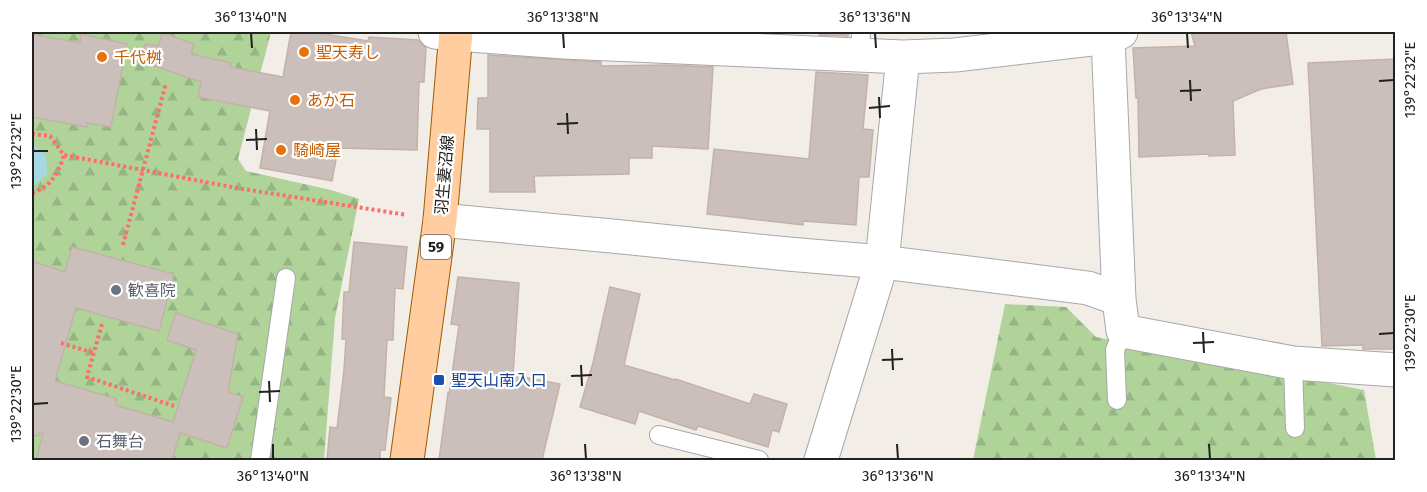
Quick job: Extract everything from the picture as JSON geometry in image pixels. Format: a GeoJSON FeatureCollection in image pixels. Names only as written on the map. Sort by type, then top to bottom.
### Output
{"type":"FeatureCollection","features":[{"type":"Feature","properties":{"kind":"main road","name":"羽生妻沼線"},"geometry":{"type":"LineString","coordinates":[[407,460],[440,220],[449,32]]}},
{"type":"Feature","properties":{"kind":"street"},"geometry":{"type":"LineString","coordinates":[[449,32],[564,42],[615,38],[860,43],[903,57],[955,55],[1112,33],[1119,299],[1123,331],[1293,363],[1395,370]]}},
{"type":"Feature","properties":{"kind":"street"},"geometry":{"type":"LineString","coordinates":[[821,460],[882,262],[903,57]]}},
{"type":"Feature","properties":{"kind":"street"},"geometry":{"type":"LineString","coordinates":[[440,220],[788,255],[882,262],[1088,288],[1119,299]]}},
{"type":"Feature","properties":{"kind":"lane"},"geometry":{"type":"LineString","coordinates":[[260,460],[286,278]]}},
{"type":"Feature","properties":{"kind":"lane"},"geometry":{"type":"LineString","coordinates":[[1117,400],[1115,350],[1123,331]]}},
{"type":"Feature","properties":{"kind":"lane"},"geometry":{"type":"LineString","coordinates":[[1293,363],[1295,428]]}},
{"type":"Feature","properties":{"kind":"lane"},"geometry":{"type":"LineString","coordinates":[[659,435],[759,460]]}},
{"type":"Feature","properties":{"kind":"path"},"geometry":{"type":"LineString","coordinates":[[123,245],[166,83]]}},
{"type":"Feature","properties":{"kind":"path"},"geometry":{"type":"LineString","coordinates":[[32,134],[50,136],[64,154],[237,188],[440,220]]}},
{"type":"Feature","properties":{"kind":"path"},"geometry":{"type":"LineString","coordinates":[[32,193],[47,186],[61,167],[64,154]]}},
{"type":"Feature","properties":{"kind":"path"},"geometry":{"type":"LineString","coordinates":[[102,324],[87,377],[174,406]]}},
{"type":"Feature","properties":{"kind":"path"},"geometry":{"type":"LineString","coordinates":[[61,343],[94,353]]}},
{"type":"Feature","properties":{"kind":"green space"},"geometry":{"type":"Polygon","coordinates":[[[32,32],[271,32],[238,159],[246,171],[331,190],[359,199],[335,318],[324,460],[32,460],[32,32]]]}},
{"type":"Feature","properties":{"kind":"green space"},"geometry":{"type":"Polygon","coordinates":[[[1005,304],[1066,307],[1096,337],[1364,390],[1376,460],[973,460],[1005,304]]]}},
{"type":"Feature","properties":{"kind":"water"},"geometry":{"type":"Polygon","coordinates":[[[32,144],[46,155],[47,174],[33,186],[32,186],[32,144]]]}},
{"type":"Feature","properties":{"kind":"building"},"geometry":{"type":"Polygon","coordinates":[[[291,32],[312,32],[368,41],[369,37],[418,40],[426,48],[424,82],[419,82],[417,150],[338,148],[332,181],[260,168],[270,111],[198,97],[201,82],[140,61],[145,44],[158,46],[163,33],[194,44],[191,54],[231,63],[230,67],[283,77],[291,32]]]}},
{"type":"Feature","properties":{"kind":"building"},"geometry":{"type":"Polygon","coordinates":[[[820,32],[849,32],[848,36],[819,35],[820,32]]]}},
{"type":"Feature","properties":{"kind":"building"},"geometry":{"type":"Polygon","coordinates":[[[1191,32],[1286,32],[1293,84],[1261,89],[1233,101],[1235,155],[1139,157],[1138,98],[1136,98],[1133,48],[1195,46],[1191,32]]]}},
{"type":"Feature","properties":{"kind":"building"},"geometry":{"type":"Polygon","coordinates":[[[32,34],[80,43],[81,34],[127,44],[111,127],[87,123],[87,127],[32,117],[32,34]]]}},
{"type":"Feature","properties":{"kind":"building"},"geometry":{"type":"Polygon","coordinates":[[[488,55],[601,62],[601,66],[713,67],[708,149],[652,146],[652,158],[629,158],[629,174],[534,176],[535,192],[490,192],[490,129],[477,129],[478,98],[488,98],[488,55]]]}},
{"type":"Feature","properties":{"kind":"building"},"geometry":{"type":"Polygon","coordinates":[[[1395,59],[1395,349],[1363,349],[1363,345],[1322,346],[1308,63],[1395,59]]]}},
{"type":"Feature","properties":{"kind":"building"},"geometry":{"type":"Polygon","coordinates":[[[816,72],[868,75],[863,129],[873,130],[869,177],[859,177],[856,225],[803,221],[803,225],[707,214],[714,149],[809,159],[816,72]]]}},
{"type":"Feature","properties":{"kind":"building"},"geometry":{"type":"Polygon","coordinates":[[[354,242],[407,247],[403,289],[395,288],[393,340],[387,340],[384,397],[391,398],[385,450],[380,450],[380,460],[327,460],[330,427],[337,428],[346,339],[342,339],[344,292],[349,292],[354,242]]]}},
{"type":"Feature","properties":{"kind":"building"},"geometry":{"type":"Polygon","coordinates":[[[72,247],[174,274],[159,331],[76,308],[55,381],[117,399],[115,405],[173,422],[196,350],[167,340],[176,313],[238,334],[228,392],[243,397],[227,448],[180,433],[172,460],[36,460],[43,433],[40,432],[39,436],[32,435],[32,261],[65,272],[72,247]]]}},
{"type":"Feature","properties":{"kind":"building"},"geometry":{"type":"Polygon","coordinates":[[[458,277],[519,283],[513,375],[560,384],[542,460],[439,460],[459,325],[451,324],[458,277]]]}},
{"type":"Feature","properties":{"kind":"building"},"geometry":{"type":"Polygon","coordinates":[[[610,287],[640,294],[624,365],[676,379],[750,404],[754,394],[787,404],[779,432],[772,430],[768,447],[698,426],[696,430],[639,411],[635,424],[580,407],[593,363],[610,287]]]}},
{"type":"Feature","properties":{"kind":"place","name":"聖天寿し"},"geometry":{"type":"Point","coordinates":[304,52]}},
{"type":"Feature","properties":{"kind":"place","name":"千代桝"},"geometry":{"type":"Point","coordinates":[102,57]}},
{"type":"Feature","properties":{"kind":"place","name":"あか石"},"geometry":{"type":"Point","coordinates":[295,100]}},
{"type":"Feature","properties":{"kind":"place","name":"騎崎屋"},"geometry":{"type":"Point","coordinates":[281,150]}},
{"type":"Feature","properties":{"kind":"place","name":"歓喜院"},"geometry":{"type":"Point","coordinates":[116,290]}},
{"type":"Feature","properties":{"kind":"place","name":"聖天山南入口"},"geometry":{"type":"Point","coordinates":[439,380]}},
{"type":"Feature","properties":{"kind":"place","name":"石舞台"},"geometry":{"type":"Point","coordinates":[84,441]}}]}
